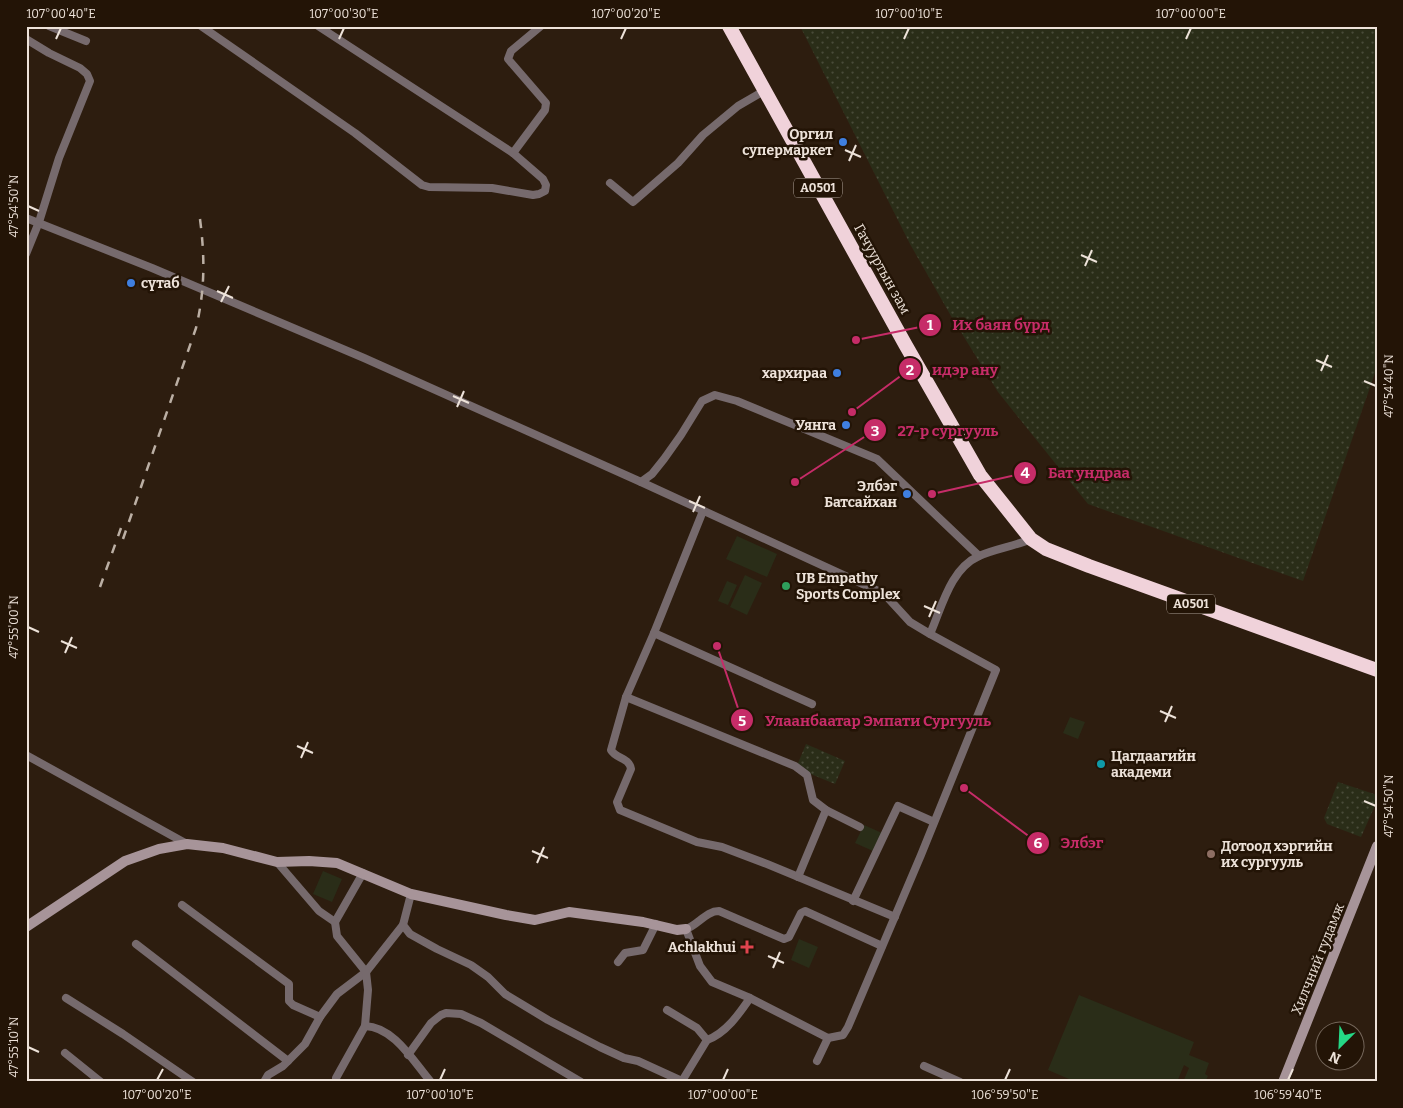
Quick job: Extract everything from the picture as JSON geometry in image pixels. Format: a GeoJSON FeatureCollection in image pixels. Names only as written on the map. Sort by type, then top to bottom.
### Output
{"type":"FeatureCollection","features":[{"type":"Feature","properties":{"kind":"highway","name":"Гачууртын зам"},"geometry":{"type":"LineString","coordinates":[[729,26],[905,344],[980,475],[1031,539]]}},
{"type":"Feature","properties":{"kind":"highway","name":"A0501"},"geometry":{"type":"LineString","coordinates":[[1031,539],[1046,549],[1089,566],[1377,670]]}},
{"type":"Feature","properties":{"kind":"street"},"geometry":{"type":"LineString","coordinates":[[49,26],[86,41]]}},
{"type":"Feature","properties":{"kind":"street"},"geometry":{"type":"LineString","coordinates":[[201,26],[356,134],[422,185],[429,187],[492,188],[533,195],[545,191],[546,184],[543,180],[513,153],[318,26]]}},
{"type":"Feature","properties":{"kind":"street"},"geometry":{"type":"LineString","coordinates":[[513,153],[545,110],[546,103],[508,59],[511,51],[541,26]]}},
{"type":"Feature","properties":{"kind":"street"},"geometry":{"type":"LineString","coordinates":[[26,39],[80,68],[87,74],[90,81],[59,158],[39,222],[26,254]]}},
{"type":"Feature","properties":{"kind":"street"},"geometry":{"type":"LineString","coordinates":[[610,183],[633,202],[678,163],[703,135],[738,106],[764,91]]}},
{"type":"Feature","properties":{"kind":"street"},"geometry":{"type":"LineString","coordinates":[[26,218],[364,358],[642,482],[703,512],[878,591],[888,598],[910,622],[996,670],[895,917],[843,1035],[828,1038],[750,998],[712,982],[700,966],[686,929]]}},
{"type":"Feature","properties":{"kind":"street"},"geometry":{"type":"LineString","coordinates":[[642,482],[664,460],[682,435],[702,401],[715,395],[737,401],[877,459],[979,556]]}},
{"type":"Feature","properties":{"kind":"street"},"geometry":{"type":"LineString","coordinates":[[703,512],[626,698],[611,750],[613,754],[630,764],[631,769],[617,802],[620,810],[697,842],[722,847],[895,917]]}},
{"type":"Feature","properties":{"kind":"street"},"geometry":{"type":"LineString","coordinates":[[930,634],[955,576],[979,556],[1031,539]]}},
{"type":"Feature","properties":{"kind":"street"},"geometry":{"type":"LineString","coordinates":[[654,633],[812,704]]}},
{"type":"Feature","properties":{"kind":"street"},"geometry":{"type":"LineString","coordinates":[[626,698],[794,766],[807,776],[813,800],[826,810],[860,827]]}},
{"type":"Feature","properties":{"kind":"street"},"geometry":{"type":"LineString","coordinates":[[26,755],[187,844]]}},
{"type":"Feature","properties":{"kind":"street"},"geometry":{"type":"LineString","coordinates":[[853,901],[898,806],[934,822]]}},
{"type":"Feature","properties":{"kind":"street"},"geometry":{"type":"LineString","coordinates":[[798,877],[826,810]]}},
{"type":"Feature","properties":{"kind":"street"},"geometry":{"type":"LineString","coordinates":[[26,927],[125,861],[159,848],[187,844],[223,848],[277,862],[324,862],[337,864],[411,894],[535,920],[570,912],[656,924],[678,930],[693,926],[710,913],[719,912],[784,939],[789,937],[801,913],[805,911],[882,946]]}},
{"type":"Feature","properties":{"kind":"street","name":"Хилчний гудамж"},"geometry":{"type":"LineString","coordinates":[[1283,1082],[1377,846]]}},
{"type":"Feature","properties":{"kind":"street"},"geometry":{"type":"LineString","coordinates":[[277,862],[319,911],[335,922]]}},
{"type":"Feature","properties":{"kind":"street"},"geometry":{"type":"LineString","coordinates":[[338,1081],[365,1026],[368,990],[366,972],[336,936],[335,922],[362,873]]}},
{"type":"Feature","properties":{"kind":"street"},"geometry":{"type":"LineString","coordinates":[[264,1082],[268,1075],[288,1061],[305,1044],[320,1017],[337,994],[366,972],[402,925],[411,894]]}},
{"type":"Feature","properties":{"kind":"street"},"geometry":{"type":"LineString","coordinates":[[182,905],[289,984],[290,1001],[293,1005],[320,1017]]}},
{"type":"Feature","properties":{"kind":"street"},"geometry":{"type":"LineString","coordinates":[[618,962],[625,953],[643,950],[647,946],[656,924]]}},
{"type":"Feature","properties":{"kind":"street"},"geometry":{"type":"LineString","coordinates":[[402,925],[410,934],[471,965],[488,977],[505,994],[548,1020],[624,1058],[638,1061],[683,1081],[708,1040],[718,1036],[742,1010],[750,998]]}},
{"type":"Feature","properties":{"kind":"street"},"geometry":{"type":"LineString","coordinates":[[136,944],[288,1061]]}},
{"type":"Feature","properties":{"kind":"street"},"geometry":{"type":"LineString","coordinates":[[66,998],[193,1082]]}},
{"type":"Feature","properties":{"kind":"street"},"geometry":{"type":"LineString","coordinates":[[668,1010],[697,1028],[708,1040]]}},
{"type":"Feature","properties":{"kind":"street"},"geometry":{"type":"LineString","coordinates":[[408,1055],[431,1023],[441,1015],[446,1013],[461,1014],[481,1023],[581,1082]]}},
{"type":"Feature","properties":{"kind":"street"},"geometry":{"type":"LineString","coordinates":[[365,1026],[375,1026],[384,1032],[408,1055],[430,1082]]}},
{"type":"Feature","properties":{"kind":"street"},"geometry":{"type":"LineString","coordinates":[[817,1061],[828,1038]]}},
{"type":"Feature","properties":{"kind":"street"},"geometry":{"type":"LineString","coordinates":[[65,1054],[101,1082]]}},
{"type":"Feature","properties":{"kind":"street"},"geometry":{"type":"LineString","coordinates":[[924,1066],[960,1082]]}},
{"type":"Feature","properties":{"kind":"green space"},"geometry":{"type":"Polygon","coordinates":[[[800,26],[1377,26],[1377,367],[1303,581],[1088,504],[998,392],[951,316],[910,244],[800,26]]]}},
{"type":"Feature","properties":{"kind":"green space"},"geometry":{"type":"Polygon","coordinates":[[[737,536],[777,554],[767,577],[726,559],[737,536]]]}},
{"type":"Feature","properties":{"kind":"green space"},"geometry":{"type":"Polygon","coordinates":[[[745,575],[762,583],[747,615],[730,607],[745,575]]]}},
{"type":"Feature","properties":{"kind":"green space"},"geometry":{"type":"Polygon","coordinates":[[[727,581],[737,585],[728,605],[718,601],[727,581]]]}},
{"type":"Feature","properties":{"kind":"green space"},"geometry":{"type":"Polygon","coordinates":[[[1070,717],[1085,722],[1078,739],[1063,733],[1070,717]]]}},
{"type":"Feature","properties":{"kind":"green space"},"geometry":{"type":"Polygon","coordinates":[[[806,744],[845,761],[835,784],[796,768],[806,744]]]}},
{"type":"Feature","properties":{"kind":"green space"},"geometry":{"type":"Polygon","coordinates":[[[1338,782],[1377,795],[1377,801],[1361,837],[1327,824],[1324,818],[1338,782]]]}},
{"type":"Feature","properties":{"kind":"green space"},"geometry":{"type":"Polygon","coordinates":[[[864,825],[882,833],[873,851],[855,843],[864,825]]]}},
{"type":"Feature","properties":{"kind":"green space"},"geometry":{"type":"Polygon","coordinates":[[[323,871],[342,879],[332,902],[313,894],[323,871]]]}},
{"type":"Feature","properties":{"kind":"green space"},"geometry":{"type":"Polygon","coordinates":[[[799,939],[818,947],[809,968],[791,960],[799,939]]]}},
{"type":"Feature","properties":{"kind":"green space"},"geometry":{"type":"Polygon","coordinates":[[[1079,995],[1194,1042],[1189,1055],[1209,1063],[1205,1074],[1208,1076],[1205,1082],[1183,1082],[1189,1068],[1184,1065],[1177,1082],[1076,1082],[1048,1070],[1079,995]]]}},
{"type":"Feature","properties":{"kind":"railway"},"geometry":{"type":"LineString","coordinates":[[123,539],[196,328],[203,274],[200,219]]}},
{"type":"Feature","properties":{"kind":"railway"},"geometry":{"type":"LineString","coordinates":[[100,587],[121,528]]}},
{"type":"Feature","properties":{"kind":"place","name":"Оргил супермаркет"},"geometry":{"type":"Point","coordinates":[843,142]}},
{"type":"Feature","properties":{"kind":"place","name":"сүтаб"},"geometry":{"type":"Point","coordinates":[131,283]}},
{"type":"Feature","properties":{"kind":"place","name":"Их баян бүрд"},"geometry":{"type":"Point","coordinates":[856,340]}},
{"type":"Feature","properties":{"kind":"place","name":"хархираа"},"geometry":{"type":"Point","coordinates":[837,373]}},
{"type":"Feature","properties":{"kind":"place","name":"идэр ану"},"geometry":{"type":"Point","coordinates":[852,412]}},
{"type":"Feature","properties":{"kind":"place","name":"Уянга"},"geometry":{"type":"Point","coordinates":[846,425]}},
{"type":"Feature","properties":{"kind":"place","name":"27-р сургууль"},"geometry":{"type":"Point","coordinates":[795,482]}},
{"type":"Feature","properties":{"kind":"place","name":"Элбэг Батсайхан"},"geometry":{"type":"Point","coordinates":[907,494]}},
{"type":"Feature","properties":{"kind":"place","name":"Бат ундраа"},"geometry":{"type":"Point","coordinates":[932,494]}},
{"type":"Feature","properties":{"kind":"place","name":"UB Empathy Sports Complex"},"geometry":{"type":"Point","coordinates":[786,586]}},
{"type":"Feature","properties":{"kind":"place","name":"Улаанбаатар Эмпати Сургууль"},"geometry":{"type":"Point","coordinates":[717,646]}},
{"type":"Feature","properties":{"kind":"place","name":"Цагдаагийн академи"},"geometry":{"type":"Point","coordinates":[1101,764]}},
{"type":"Feature","properties":{"kind":"place","name":"Элбэг"},"geometry":{"type":"Point","coordinates":[964,788]}},
{"type":"Feature","properties":{"kind":"place","name":"Дотоод хэргийн их сургууль"},"geometry":{"type":"Point","coordinates":[1211,854]}},
{"type":"Feature","properties":{"kind":"place","name":"Achlakhui"},"geometry":{"type":"Point","coordinates":[747,947]}}]}
